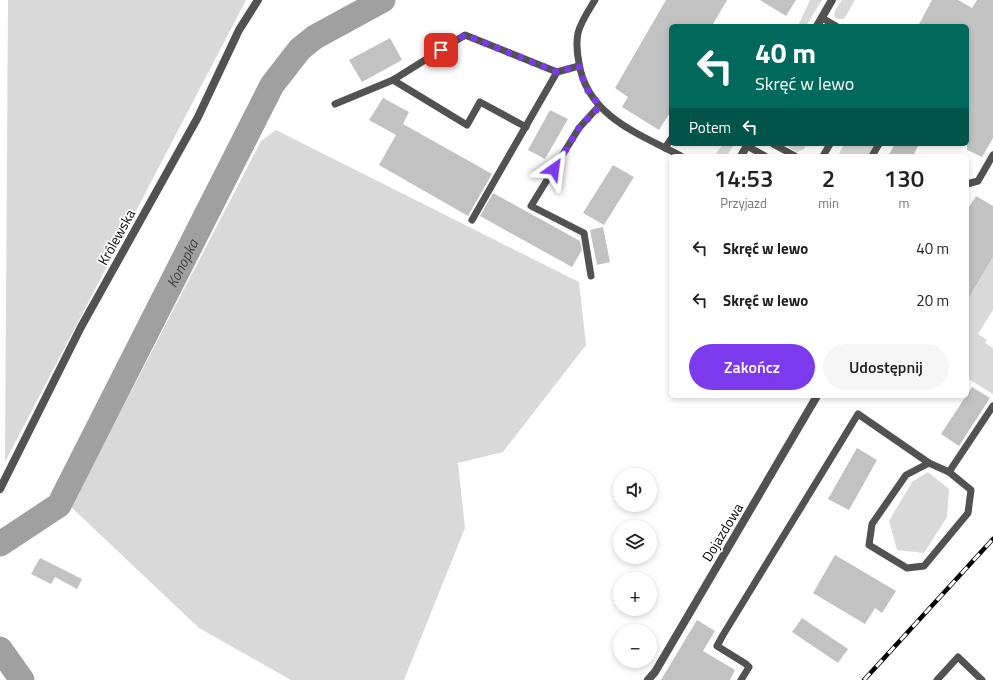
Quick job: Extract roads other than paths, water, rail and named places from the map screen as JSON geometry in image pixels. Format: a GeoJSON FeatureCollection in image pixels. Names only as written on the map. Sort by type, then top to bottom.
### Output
{"type":"FeatureCollection","features":[{"type":"Feature","properties":{"kind":"street","name":"Królewska"},"geometry":{"type":"LineString","coordinates":[[0,489],[81,326],[198,118],[239,30],[258,0]]}},
{"type":"Feature","properties":{"kind":"street"},"geometry":{"type":"LineString","coordinates":[[818,24],[832,0]]}},
{"type":"Feature","properties":{"kind":"street","name":"Dojazdowa"},"geometry":{"type":"LineString","coordinates":[[648,680],[655,672],[816,398]]}},
{"type":"Feature","properties":{"kind":"lane"},"geometry":{"type":"LineString","coordinates":[[595,0],[578,32],[577,47],[579,66],[586,88],[600,106],[616,121],[677,154]]}},
{"type":"Feature","properties":{"kind":"lane"},"geometry":{"type":"LineString","coordinates":[[822,18],[832,24]]}},
{"type":"Feature","properties":{"kind":"lane"},"geometry":{"type":"LineString","coordinates":[[335,104],[393,80],[465,35],[557,72],[579,66]]}},
{"type":"Feature","properties":{"kind":"lane"},"geometry":{"type":"LineString","coordinates":[[472,220],[557,72]]}},
{"type":"Feature","properties":{"kind":"lane"},"geometry":{"type":"LineString","coordinates":[[393,80],[467,125],[480,102],[526,127]]}},
{"type":"Feature","properties":{"kind":"lane"},"geometry":{"type":"LineString","coordinates":[[591,276],[584,233],[531,206],[579,128],[600,106]]}},
{"type":"Feature","properties":{"kind":"lane"},"geometry":{"type":"LineString","coordinates":[[665,148],[669,141]]}},
{"type":"Feature","properties":{"kind":"lane"},"geometry":{"type":"LineString","coordinates":[[750,146],[762,154]]}},
{"type":"Feature","properties":{"kind":"lane"},"geometry":{"type":"LineString","coordinates":[[777,146],[791,154]]}},
{"type":"Feature","properties":{"kind":"lane"},"geometry":{"type":"LineString","coordinates":[[969,183],[978,181],[993,155]]}},
{"type":"Feature","properties":{"kind":"lane"},"geometry":{"type":"LineString","coordinates":[[949,472],[993,406]]}},
{"type":"Feature","properties":{"kind":"lane"},"geometry":{"type":"LineString","coordinates":[[741,680],[749,667],[717,646],[858,414],[929,463],[949,472],[971,490],[968,513],[924,566],[907,568],[869,545],[872,524],[906,475],[929,463]]}},
{"type":"Feature","properties":{"kind":"lane"},"geometry":{"type":"LineString","coordinates":[[937,680],[958,657],[982,680]]}},
{"type":"Feature","properties":{"kind":"waterway","name":"Konopka"},"geometry":{"type":"LineString","coordinates":[[0,544],[59,505],[272,85],[300,49],[315,37],[383,0]]}},
{"type":"Feature","properties":{"kind":"waterway","name":"Konopka"},"geometry":{"type":"LineString","coordinates":[[0,649],[22,680]]}},
{"type":"Feature","properties":{"kind":"railway"},"geometry":{"type":"LineString","coordinates":[[864,680],[993,539]]}}]}
